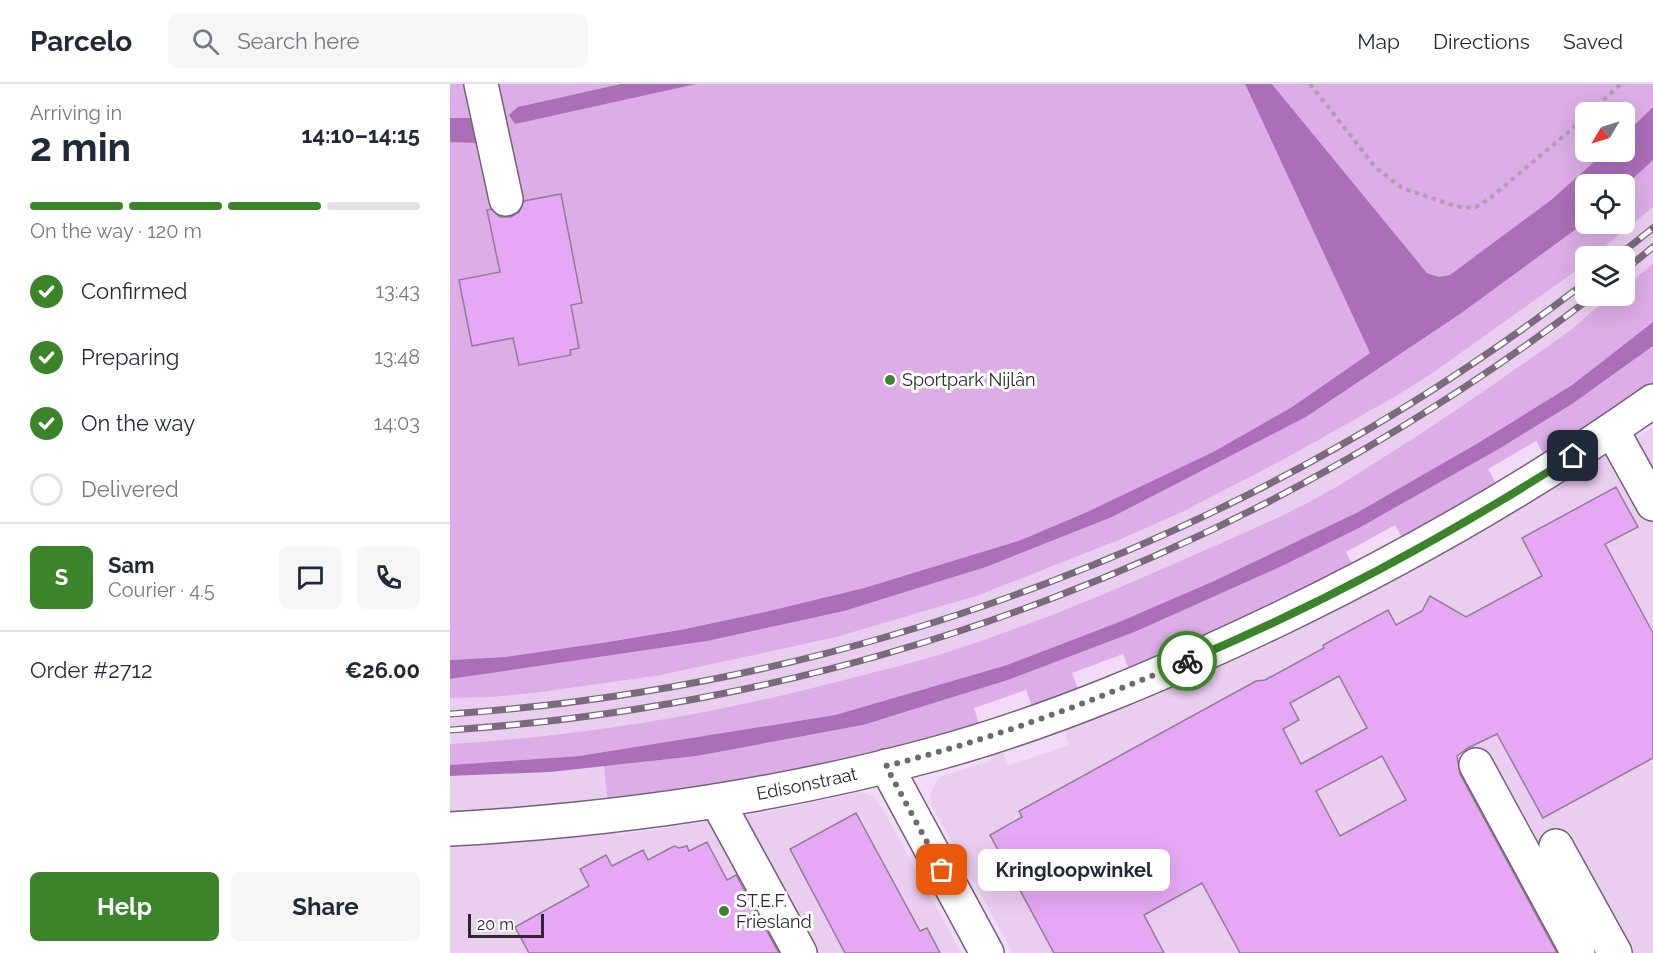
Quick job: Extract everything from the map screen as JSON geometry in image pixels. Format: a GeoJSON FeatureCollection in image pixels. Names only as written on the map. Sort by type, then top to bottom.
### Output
{"type":"FeatureCollection","features":[{"type":"Feature","properties":{"kind":"street"},"geometry":{"type":"LineString","coordinates":[[485,85],[506,199]]}},
{"type":"Feature","properties":{"kind":"street","name":"Edisonstraat"},"geometry":{"type":"LineString","coordinates":[[450,829],[610,817],[795,787],[886,766],[978,741],[1039,721],[1207,653],[1406,555],[1544,475],[1653,401]]}},
{"type":"Feature","properties":{"kind":"street"},"geometry":{"type":"LineString","coordinates":[[1612,430],[1653,504]]}},
{"type":"Feature","properties":{"kind":"street"},"geometry":{"type":"LineString","coordinates":[[1476,765],[1578,953]]}},
{"type":"Feature","properties":{"kind":"street"},"geometry":{"type":"LineString","coordinates":[[886,766],[987,953]]}},
{"type":"Feature","properties":{"kind":"street"},"geometry":{"type":"LineString","coordinates":[[717,801],[800,953]]}},
{"type":"Feature","properties":{"kind":"street"},"geometry":{"type":"LineString","coordinates":[[1556,846],[1615,953]]}},
{"type":"Feature","properties":{"kind":"path"},"geometry":{"type":"LineString","coordinates":[[1310,84],[1376,168],[1388,179],[1402,188],[1464,208],[1476,207],[1489,199],[1575,126]]}},
{"type":"Feature","properties":{"kind":"path"},"geometry":{"type":"LineString","coordinates":[[1601,102],[1621,84]]}},
{"type":"Feature","properties":{"kind":"shaded area","name":"Sportpark Nijlân"},"geometry":{"type":"Polygon","coordinates":[[[450,84],[1245,84],[1370,353],[1292,407],[1213,452],[1087,512],[1021,540],[864,588],[680,630],[505,657],[450,660],[450,84]]]}},
{"type":"Feature","properties":{"kind":"shaded area"},"geometry":{"type":"Polygon","coordinates":[[[621,84],[696,84],[515,124],[509,115],[518,107],[621,84]]]}},
{"type":"Feature","properties":{"kind":"shaded area"},"geometry":{"type":"Polygon","coordinates":[[[1245,84],[1272,84],[1427,273],[1439,277],[1450,275],[1551,200],[1575,179],[1575,230],[1460,314],[1306,417],[1112,517],[986,567],[844,611],[707,641],[450,679],[450,660],[505,657],[680,630],[864,588],[1021,540],[1087,512],[1213,452],[1292,407],[1370,353],[1245,84]]]}},
{"type":"Feature","properties":{"kind":"shaded area"},"geometry":{"type":"Polygon","coordinates":[[[1272,84],[1653,84],[1653,107],[1635,124],[1635,102],[1575,102],[1575,162],[1594,162],[1580,174],[1575,174],[1575,179],[1551,200],[1450,276],[1439,277],[1427,273],[1272,84]]]}},
{"type":"Feature","properties":{"kind":"shaded area"},"geometry":{"type":"Polygon","coordinates":[[[1653,107],[1653,160],[1635,177],[1635,174],[1580,174],[1594,162],[1635,162],[1635,124],[1653,107]]]}},
{"type":"Feature","properties":{"kind":"shaded area"},"geometry":{"type":"Polygon","coordinates":[[[450,118],[474,118],[479,143],[450,142],[450,118]]]}},
{"type":"Feature","properties":{"kind":"shaded area"},"geometry":{"type":"Polygon","coordinates":[[[1653,160],[1653,322],[1007,665],[450,765],[450,679],[458,679],[1575,226],[1575,234],[1635,234],[1635,177],[1653,160]]]}},
{"type":"Feature","properties":{"kind":"shaded area"},"geometry":{"type":"Polygon","coordinates":[[[1653,160],[1653,207],[1635,222],[1635,177],[1653,160]]]}},
{"type":"Feature","properties":{"kind":"shaded area"},"geometry":{"type":"Polygon","coordinates":[[[1575,229],[1575,234],[1620,234],[1605,246],[1575,246],[1574,272],[1431,374],[1396,396],[1288,457],[1182,512],[1121,539],[979,595],[836,637],[661,675],[541,692],[493,697],[450,698],[450,679],[707,641],[844,611],[986,567],[1112,517],[1306,417],[1460,314],[1575,229]]]}},
{"type":"Feature","properties":{"kind":"shaded area"},"geometry":{"type":"Polygon","coordinates":[[[1653,264],[1653,322],[1572,385],[1478,443],[1358,512],[1214,581],[1119,622],[1007,665],[835,715],[579,756],[450,765],[450,744],[556,735],[660,720],[816,687],[908,664],[976,643],[1115,590],[1279,517],[1343,483],[1487,389],[1572,329],[1599,306],[1635,306],[1635,279],[1653,264]]]}},
{"type":"Feature","properties":{"kind":"shaded area"},"geometry":{"type":"Polygon","coordinates":[[[1653,322],[1653,346],[1572,404],[1497,450],[1359,528],[1282,566],[1137,631],[1008,680],[863,725],[697,756],[550,772],[450,776],[450,765],[579,756],[835,715],[1007,665],[1119,622],[1214,581],[1358,512],[1478,443],[1572,385],[1653,322]]]}},
{"type":"Feature","properties":{"kind":"shaded area"},"geometry":{"type":"Polygon","coordinates":[[[1653,346],[1653,386],[1546,458],[1536,441],[1488,469],[1498,487],[1404,541],[1395,525],[1346,552],[1354,568],[1130,672],[1123,654],[1072,673],[1079,692],[1033,709],[1026,690],[974,708],[980,727],[805,771],[608,804],[604,766],[697,756],[863,725],[1008,680],[1137,631],[1282,566],[1359,528],[1497,450],[1572,404],[1653,346]]]}},
{"type":"Feature","properties":{"kind":"shaded area"},"geometry":{"type":"Polygon","coordinates":[[[1653,427],[1653,953],[1013,953],[932,806],[930,795],[937,780],[942,776],[992,761],[991,753],[1001,747],[1008,766],[1069,745],[1063,726],[1607,449],[1612,455],[1653,427]]]}},
{"type":"Feature","properties":{"kind":"shaded area"},"geometry":{"type":"Polygon","coordinates":[[[604,766],[612,830],[617,835],[768,812],[859,792],[872,796],[881,806],[961,953],[450,953],[450,776],[550,772],[604,766]]]}},
{"type":"Feature","properties":{"kind":"building"},"geometry":{"type":"Polygon","coordinates":[[[561,194],[582,303],[571,305],[579,348],[570,350],[571,355],[519,365],[513,338],[472,346],[459,280],[500,272],[487,210],[491,209],[500,217],[511,217],[519,212],[524,201],[561,194]]]}},
{"type":"Feature","properties":{"kind":"building"},"geometry":{"type":"Polygon","coordinates":[[[1616,487],[1638,527],[1605,544],[1653,633],[1653,758],[1543,818],[1497,734],[1457,756],[1460,774],[1557,953],[1240,953],[1202,883],[1144,915],[1164,953],[1054,953],[990,835],[1022,817],[1019,811],[1256,681],[1265,680],[1324,648],[1323,645],[1388,610],[1396,625],[1422,611],[1430,596],[1466,617],[1542,576],[1522,538],[1616,487]],[[1339,676],[1290,703],[1299,720],[1283,729],[1301,764],[1367,728],[1339,676]],[[1382,756],[1316,791],[1340,836],[1406,800],[1382,756]]]}},
{"type":"Feature","properties":{"kind":"building"},"geometry":{"type":"Polygon","coordinates":[[[856,813],[920,931],[927,928],[940,953],[845,953],[790,849],[856,813]]]}},
{"type":"Feature","properties":{"kind":"building"},"geometry":{"type":"Polygon","coordinates":[[[707,842],[727,880],[736,875],[779,953],[529,953],[515,927],[589,886],[580,869],[606,855],[612,866],[643,850],[648,860],[674,846],[679,848],[687,846],[689,851],[707,842]]]}},
{"type":"Feature","properties":{"kind":"railway"},"geometry":{"type":"LineString","coordinates":[[1630,246],[1653,228]]}},
{"type":"Feature","properties":{"kind":"railway"},"geometry":{"type":"LineString","coordinates":[[1635,262],[1653,247]]}},
{"type":"Feature","properties":{"kind":"railway"},"geometry":{"type":"LineString","coordinates":[[450,714],[604,698],[755,670],[904,631],[1050,582],[1191,522],[1328,452],[1460,372],[1575,290]]}},
{"type":"Feature","properties":{"kind":"railway"},"geometry":{"type":"LineString","coordinates":[[450,730],[605,714],[758,686],[907,647],[1053,598],[1195,538],[1333,467],[1466,386],[1579,306]]}},
{"type":"Feature","properties":{"kind":"way so far"},"geometry":{"type":"LineString","coordinates":[[942,870],[886,766],[937,753],[1039,721],[1187,661]]}},
{"type":"Feature","properties":{"kind":"place","name":"Sportpark Nijlân"},"geometry":{"type":"Point","coordinates":[890,380]}},
{"type":"Feature","properties":{"kind":"place","name":"Kringloopwinkel"},"geometry":{"type":"Point","coordinates":[942,870]}},
{"type":"Feature","properties":{"kind":"place","name":"ST.E.F. Friesland"},"geometry":{"type":"Point","coordinates":[724,911]}},
{"type":"Feature","properties":{"kind":"route"},"geometry":{"type":"LineString","coordinates":[[1187,661],[1241,637],[1406,555],[1493,506],[1573,456]]}}]}
